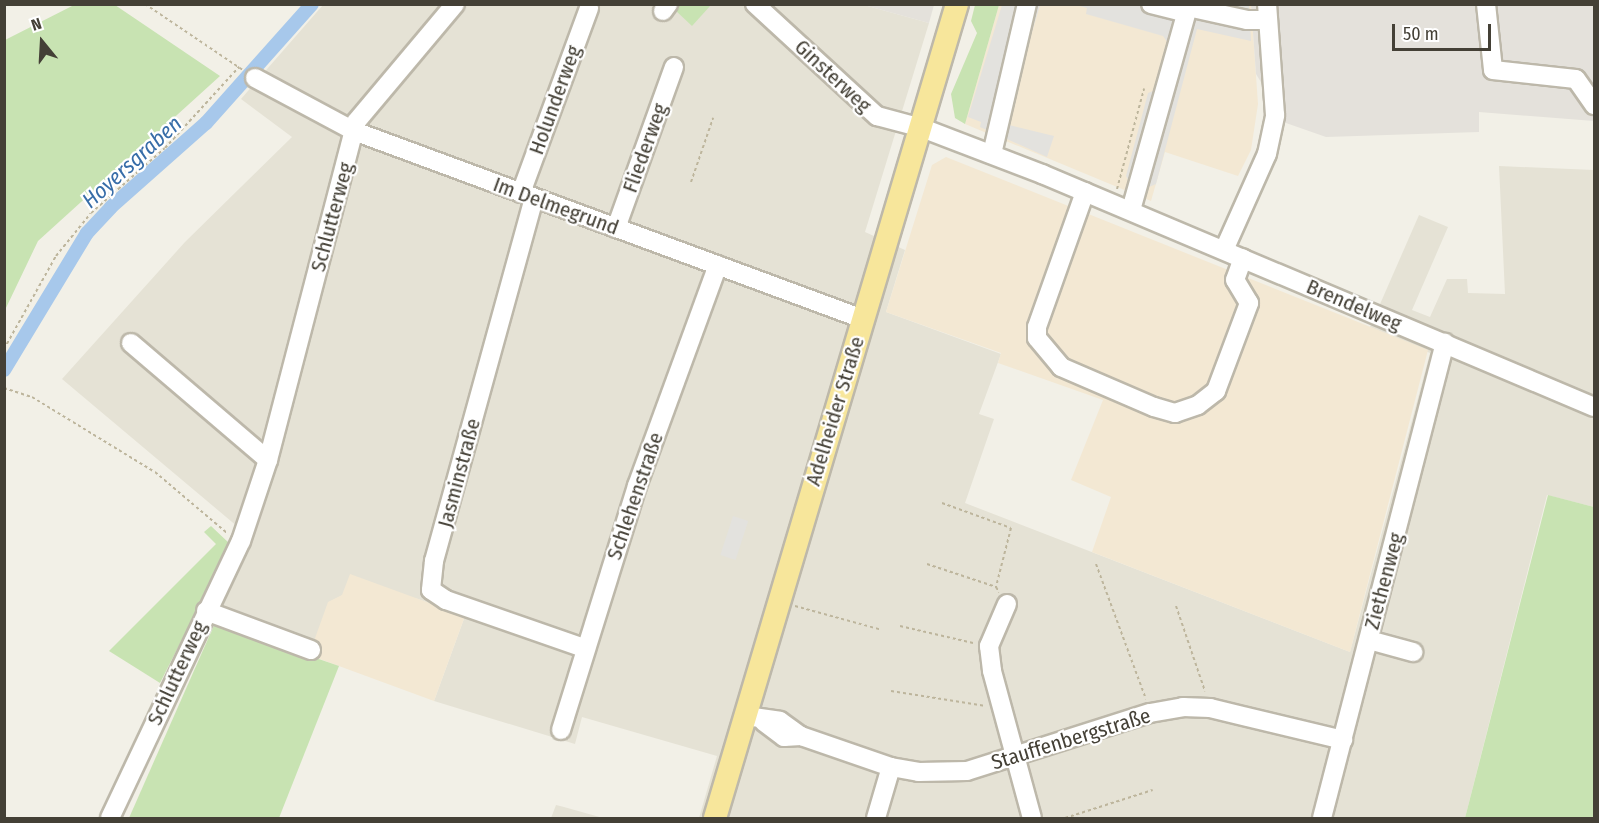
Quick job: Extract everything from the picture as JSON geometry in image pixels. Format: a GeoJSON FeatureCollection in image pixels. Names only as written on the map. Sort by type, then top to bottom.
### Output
{"type":"FeatureCollection","features":[{"type":"Feature","properties":{"kind":"main road","name":"Adelheider Straße"},"geometry":{"type":"LineString","coordinates":[[716,819],[755,719],[779,601],[922,128],[957,4]]}},
{"type":"Feature","properties":{"kind":"street","name":"Schlutterweg"},"geometry":{"type":"LineString","coordinates":[[110,819],[206,611],[241,542],[268,460],[356,122],[455,4]]}},
{"type":"Feature","properties":{"kind":"street","name":"Ginsterweg"},"geometry":{"type":"LineString","coordinates":[[755,4],[877,116],[922,128]]}},
{"type":"Feature","properties":{"kind":"street"},"geometry":{"type":"LineString","coordinates":[[995,145],[1027,4]]}},
{"type":"Feature","properties":{"kind":"street"},"geometry":{"type":"LineString","coordinates":[[1151,4],[1186,13]]}},
{"type":"Feature","properties":{"kind":"street"},"geometry":{"type":"LineString","coordinates":[[1486,4],[1493,70],[1576,79],[1594,105]]}},
{"type":"Feature","properties":{"kind":"street"},"geometry":{"type":"LineString","coordinates":[[1122,207],[1188,7],[1247,20],[1268,12],[1275,115],[1267,154],[1224,250]]}},
{"type":"Feature","properties":{"kind":"street","name":"Holunderweg"},"geometry":{"type":"LineString","coordinates":[[528,195],[589,8]]}},
{"type":"Feature","properties":{"kind":"street","name":"Fliederweg"},"geometry":{"type":"LineString","coordinates":[[616,228],[674,68]]}},
{"type":"Feature","properties":{"kind":"street","name":"Im Delmegrund"},"geometry":{"type":"LineString","coordinates":[[255,78],[354,131],[863,319]]}},
{"type":"Feature","properties":{"kind":"street","name":"Brendelweg"},"geometry":{"type":"LineString","coordinates":[[922,128],[995,145],[1085,192],[1594,407]]}},
{"type":"Feature","properties":{"kind":"street"},"geometry":{"type":"LineString","coordinates":[[1085,192],[1037,327],[1037,338],[1061,367],[1154,407],[1175,412],[1198,405],[1216,391],[1249,303],[1235,280],[1243,258]]}},
{"type":"Feature","properties":{"kind":"street","name":"Jasminstraße"},"geometry":{"type":"LineString","coordinates":[[528,195],[427,594],[584,648]]}},
{"type":"Feature","properties":{"kind":"street","name":"Schlehenstraße"},"geometry":{"type":"LineString","coordinates":[[561,730],[584,648],[637,486],[718,265]]}},
{"type":"Feature","properties":{"kind":"street"},"geometry":{"type":"LineString","coordinates":[[131,343],[268,460]]}},
{"type":"Feature","properties":{"kind":"street","name":"Ziethenweg"},"geometry":{"type":"LineString","coordinates":[[1322,819],[1445,343]]}},
{"type":"Feature","properties":{"kind":"street"},"geometry":{"type":"LineString","coordinates":[[1007,604],[989,646],[1002,709],[1023,755],[1032,819]]}},
{"type":"Feature","properties":{"kind":"street"},"geometry":{"type":"LineString","coordinates":[[206,611],[310,651]]}},
{"type":"Feature","properties":{"kind":"street"},"geometry":{"type":"LineString","coordinates":[[1369,640],[1413,652]]}},
{"type":"Feature","properties":{"kind":"street","name":"Stauffenbergstraße"},"geometry":{"type":"LineString","coordinates":[[755,719],[784,737],[801,736],[891,767],[919,772],[967,771],[1023,755],[1150,712],[1210,708],[1343,740]]}},
{"type":"Feature","properties":{"kind":"street"},"geometry":{"type":"LineString","coordinates":[[876,819],[891,767]]}},
{"type":"Feature","properties":{"kind":"path"},"geometry":{"type":"LineString","coordinates":[[4,349],[56,256],[91,213],[165,148],[239,67],[145,4]]}},
{"type":"Feature","properties":{"kind":"path"},"geometry":{"type":"LineString","coordinates":[[1122,207],[1143,89]]}},
{"type":"Feature","properties":{"kind":"path"},"geometry":{"type":"LineString","coordinates":[[691,182],[713,118]]}},
{"type":"Feature","properties":{"kind":"path"},"geometry":{"type":"LineString","coordinates":[[4,388],[32,397],[155,472],[241,542]]}},
{"type":"Feature","properties":{"kind":"path"},"geometry":{"type":"LineString","coordinates":[[942,503],[1011,528],[996,587]]}},
{"type":"Feature","properties":{"kind":"path"},"geometry":{"type":"LineString","coordinates":[[927,564],[996,587],[1007,604]]}},
{"type":"Feature","properties":{"kind":"path"},"geometry":{"type":"LineString","coordinates":[[1096,564],[1150,712]]}},
{"type":"Feature","properties":{"kind":"path"},"geometry":{"type":"LineString","coordinates":[[779,601],[882,630]]}},
{"type":"Feature","properties":{"kind":"path"},"geometry":{"type":"LineString","coordinates":[[1176,606],[1210,708]]}},
{"type":"Feature","properties":{"kind":"path"},"geometry":{"type":"LineString","coordinates":[[900,626],[989,646]]}},
{"type":"Feature","properties":{"kind":"path"},"geometry":{"type":"LineString","coordinates":[[891,691],[1002,709]]}},
{"type":"Feature","properties":{"kind":"path"},"geometry":{"type":"LineString","coordinates":[[1065,819],[1152,790]]}},
{"type":"Feature","properties":{"kind":"shaded area"},"geometry":{"type":"Polygon","coordinates":[[[323,5],[864,5],[929,23],[865,232],[905,250],[886,312],[1001,354],[979,414],[994,419],[965,503],[1350,652],[1430,353],[1370,327],[1419,215],[1448,227],[1412,310],[1430,317],[1447,279],[1467,279],[1468,293],[1505,294],[1499,166],[1594,170],[1594,507],[1547,495],[1465,818],[699,818],[717,756],[582,717],[575,744],[434,701],[465,616],[415,598],[342,595],[309,655],[215,623],[238,527],[62,379],[185,242],[292,137],[241,99],[323,5]]]}},
{"type":"Feature","properties":{"kind":"shaded area"},"geometry":{"type":"Polygon","coordinates":[[[864,5],[934,5],[929,23],[864,5]]]}},
{"type":"Feature","properties":{"kind":"shaded area"},"geometry":{"type":"Polygon","coordinates":[[[999,5],[1251,5],[1258,104],[1251,150],[1238,176],[1165,152],[1151,201],[965,124],[999,5]]]}},
{"type":"Feature","properties":{"kind":"shaded area"},"geometry":{"type":"Polygon","coordinates":[[[1002,5],[1040,5],[1005,124],[1054,136],[1047,157],[980,127],[981,122],[968,117],[1002,5]]]}},
{"type":"Feature","properties":{"kind":"shaded area"},"geometry":{"type":"Polygon","coordinates":[[[1076,5],[1249,5],[1251,41],[1197,29],[1156,184],[1144,189],[1132,187],[1126,176],[1148,93],[1163,87],[1173,50],[1163,36],[1086,14],[1087,8],[1076,5]]]}},
{"type":"Feature","properties":{"kind":"shaded area"},"geometry":{"type":"Polygon","coordinates":[[[1251,5],[1594,5],[1594,121],[1479,112],[1479,132],[1326,137],[1286,123],[1256,74],[1251,5]]]}},
{"type":"Feature","properties":{"kind":"shaded area"},"geometry":{"type":"Polygon","coordinates":[[[946,157],[1428,350],[1350,652],[1092,552],[1111,497],[1071,480],[1103,400],[998,363],[1001,353],[886,312],[932,165],[946,157]]]}},
{"type":"Feature","properties":{"kind":"shaded area"},"geometry":{"type":"Polygon","coordinates":[[[733,516],[748,521],[736,560],[720,555],[733,516]]]}},
{"type":"Feature","properties":{"kind":"shaded area"},"geometry":{"type":"Polygon","coordinates":[[[350,574],[465,616],[434,701],[309,655],[328,602],[342,595],[350,574]]]}},
{"type":"Feature","properties":{"kind":"shaded area"},"geometry":{"type":"Polygon","coordinates":[[[556,805],[564,807],[603,818],[551,818],[556,805]]]}},
{"type":"Feature","properties":{"kind":"green space"},"geometry":{"type":"Polygon","coordinates":[[[76,4],[115,5],[220,76],[38,241],[5,310],[5,40],[76,4]]]}},
{"type":"Feature","properties":{"kind":"green space"},"geometry":{"type":"Polygon","coordinates":[[[675,5],[711,5],[692,26],[675,10],[675,5]]]}},
{"type":"Feature","properties":{"kind":"green space"},"geometry":{"type":"Polygon","coordinates":[[[975,5],[999,5],[965,124],[955,118],[951,94],[977,33],[971,21],[975,5]]]}},
{"type":"Feature","properties":{"kind":"green space"},"geometry":{"type":"Polygon","coordinates":[[[1548,495],[1594,507],[1594,818],[1465,818],[1548,495]]]}},
{"type":"Feature","properties":{"kind":"green space"},"geometry":{"type":"Polygon","coordinates":[[[211,526],[230,544],[160,683],[109,651],[216,544],[204,532],[211,526]]]}},
{"type":"Feature","properties":{"kind":"green space"},"geometry":{"type":"Polygon","coordinates":[[[215,623],[339,666],[279,818],[129,818],[215,623]]]}},
{"type":"Feature","properties":{"kind":"waterway","name":"Hoyersgraben"},"geometry":{"type":"LineString","coordinates":[[4,370],[87,233],[111,207],[206,123],[312,4]]}}]}
